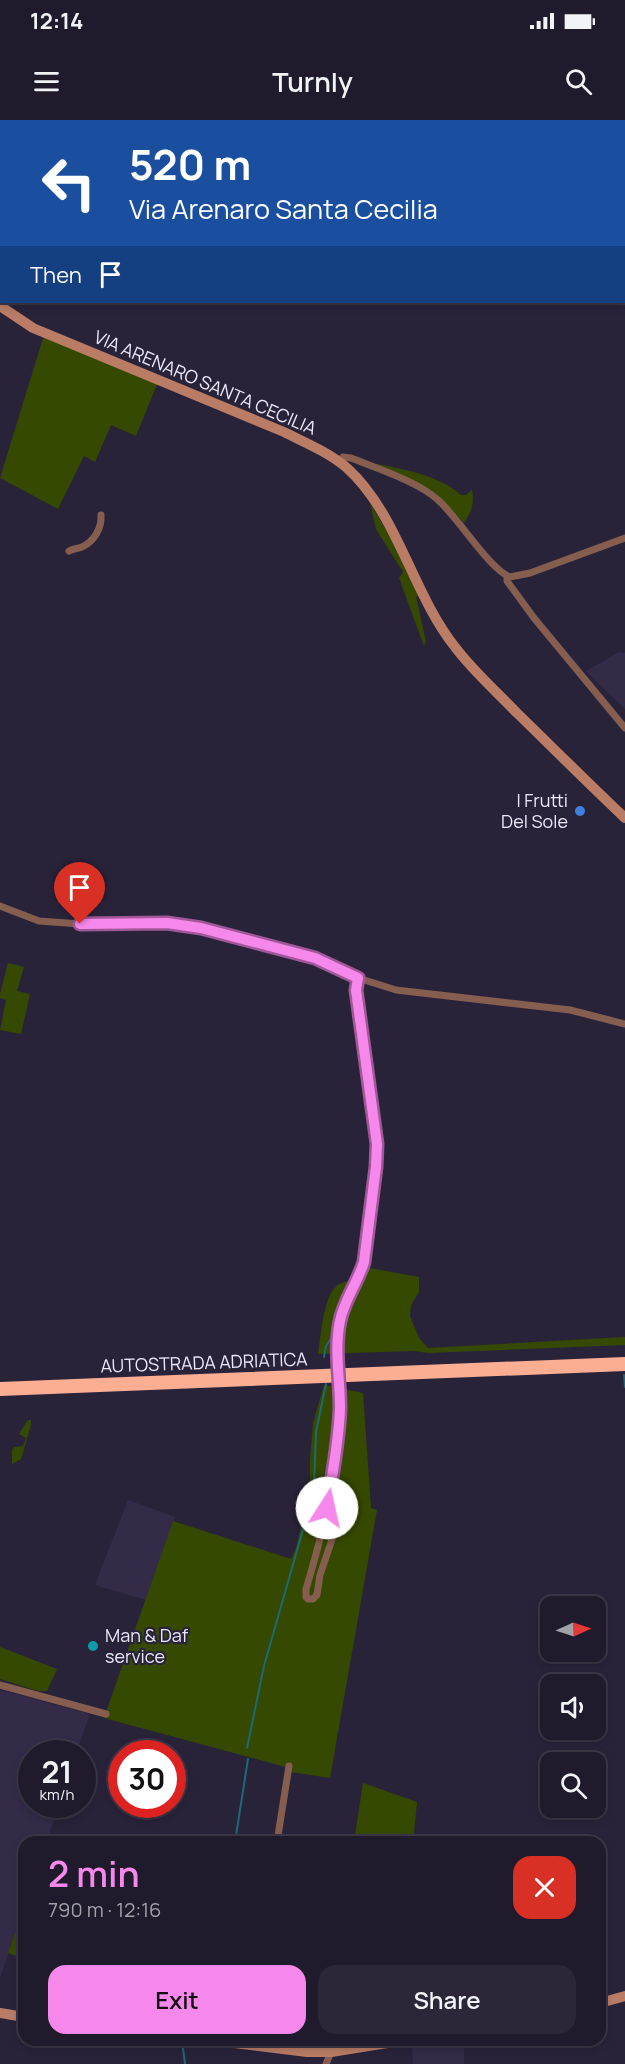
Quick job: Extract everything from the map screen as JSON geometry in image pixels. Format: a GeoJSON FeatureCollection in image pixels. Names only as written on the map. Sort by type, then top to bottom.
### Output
{"type":"FeatureCollection","features":[{"type":"Feature","properties":{"kind":"highway","name":"AUTOSTRADA ADRIATICA"},"geometry":{"type":"LineString","coordinates":[[0,1380],[625,1355]]}},
{"type":"Feature","properties":{"kind":"highway","name":"AUTOSTRADA ADRIATICA"},"geometry":{"type":"LineString","coordinates":[[0,1389],[625,1364]]}},
{"type":"Feature","properties":{"kind":"street","name":"VIA ARENARO SANTA CECILIA"},"geometry":{"type":"LineString","coordinates":[[0,306],[33,328],[284,432],[320,449],[339,462],[363,485],[377,506],[435,617],[453,645],[520,715],[625,818]]}},
{"type":"Feature","properties":{"kind":"street"},"geometry":{"type":"LineString","coordinates":[[339,462],[343,457],[351,458],[432,494],[497,569],[507,576],[514,577],[530,573],[625,538]]}},
{"type":"Feature","properties":{"kind":"street"},"geometry":{"type":"LineString","coordinates":[[69,551],[84,546],[92,538],[100,528],[101,514]]}},
{"type":"Feature","properties":{"kind":"street"},"geometry":{"type":"LineString","coordinates":[[507,576],[507,581],[534,618],[625,728]]}},
{"type":"Feature","properties":{"kind":"street"},"geometry":{"type":"LineString","coordinates":[[0,906],[39,921],[80,924],[167,923],[201,928],[315,958],[358,978],[396,990],[570,1010],[625,1024]]}},
{"type":"Feature","properties":{"kind":"street"},"geometry":{"type":"LineString","coordinates":[[343,1507],[320,1575],[317,1595],[313,1599],[308,1599],[305,1594],[327,1508],[338,1443],[337,1347],[343,1308],[364,1262],[376,1167],[377,1144],[356,990],[358,978]]}},
{"type":"Feature","properties":{"kind":"street"},"geometry":{"type":"LineString","coordinates":[[0,1685],[106,1714]]}},
{"type":"Feature","properties":{"kind":"street"},"geometry":{"type":"LineString","coordinates":[[278,1836],[289,1766]]}},
{"type":"Feature","properties":{"kind":"street"},"geometry":{"type":"LineString","coordinates":[[606,2001],[625,1996]]}},
{"type":"Feature","properties":{"kind":"street"},"geometry":{"type":"LineString","coordinates":[[0,2013],[18,2016]]}},
{"type":"Feature","properties":{"kind":"street"},"geometry":{"type":"LineString","coordinates":[[271,2046],[308,2052],[331,2052],[368,2046]]}},
{"type":"Feature","properties":{"kind":"street"},"geometry":{"type":"LineString","coordinates":[[326,2064],[331,2052]]}},
{"type":"Feature","properties":{"kind":"shaded area"},"geometry":{"type":"Polygon","coordinates":[[[619,652],[625,653],[625,709],[586,671],[619,652]]]}},
{"type":"Feature","properties":{"kind":"shaded area"},"geometry":{"type":"Polygon","coordinates":[[[128,1500],[175,1517],[146,1600],[95,1585],[128,1500]]]}},
{"type":"Feature","properties":{"kind":"shaded area"},"geometry":{"type":"Polygon","coordinates":[[[0,1690],[90,1714],[81,1740],[18,1740],[18,1818],[54,1818],[48,1836],[18,1836],[18,1926],[0,1978],[0,1690]]]}},
{"type":"Feature","properties":{"kind":"shaded area"},"geometry":{"type":"Polygon","coordinates":[[[412,2046],[464,2046],[464,2064],[413,2064],[412,2046]]]}},
{"type":"Feature","properties":{"kind":"green space"},"geometry":{"type":"Polygon","coordinates":[[[44,335],[158,382],[136,436],[111,425],[95,462],[84,456],[58,509],[0,478],[44,335]]]}},
{"type":"Feature","properties":{"kind":"green space"},"geometry":{"type":"Polygon","coordinates":[[[373,463],[408,470],[442,482],[461,495],[466,495],[472,490],[473,499],[469,515],[464,523],[443,502],[423,487],[373,463]]]}},
{"type":"Feature","properties":{"kind":"green space"},"geometry":{"type":"Polygon","coordinates":[[[370,503],[389,535],[419,597],[416,596],[426,642],[424,646],[399,578],[403,572],[376,529],[370,503]]]}},
{"type":"Feature","properties":{"kind":"green space"},"geometry":{"type":"Polygon","coordinates":[[[8,963],[24,967],[17,991],[30,994],[21,1034],[0,1030],[6,1000],[0,998],[0,994],[8,963]]]}},
{"type":"Feature","properties":{"kind":"green space"},"geometry":{"type":"Polygon","coordinates":[[[364,1267],[419,1277],[419,1292],[411,1305],[410,1316],[419,1338],[428,1348],[625,1337],[625,1345],[428,1353],[414,1351],[318,1354],[326,1307],[333,1290],[338,1285],[356,1279],[364,1267]]]}},
{"type":"Feature","properties":{"kind":"green space"},"geometry":{"type":"Polygon","coordinates":[[[324,1385],[363,1393],[371,1508],[377,1510],[330,1778],[291,1772],[286,1767],[104,1718],[173,1521],[291,1559],[296,1548],[310,1489],[313,1423],[324,1385]]]}},
{"type":"Feature","properties":{"kind":"green space"},"geometry":{"type":"Polygon","coordinates":[[[28,1420],[31,1420],[31,1425],[21,1459],[12,1464],[12,1450],[14,1447],[23,1446],[26,1438],[19,1434],[28,1420]]]}},
{"type":"Feature","properties":{"kind":"green space"},"geometry":{"type":"Polygon","coordinates":[[[0,1647],[57,1669],[47,1691],[38,1691],[0,1679],[0,1647]]]}},
{"type":"Feature","properties":{"kind":"green space"},"geometry":{"type":"Polygon","coordinates":[[[363,1783],[417,1802],[414,1836],[355,1836],[363,1783]]]}},
{"type":"Feature","properties":{"kind":"green space"},"geometry":{"type":"Polygon","coordinates":[[[18,1925],[18,1957],[8,1953],[18,1925]]]}},
{"type":"Feature","properties":{"kind":"waterway"},"geometry":{"type":"LineString","coordinates":[[324,1357],[326,1346],[333,1335],[335,1317],[343,1293]]}},
{"type":"Feature","properties":{"kind":"waterway"},"geometry":{"type":"LineString","coordinates":[[624,1375],[625,1387]]}},
{"type":"Feature","properties":{"kind":"waterway"},"geometry":{"type":"LineString","coordinates":[[247,1748],[264,1666],[308,1512],[314,1484],[316,1432],[326,1384]]}},
{"type":"Feature","properties":{"kind":"waterway"},"geometry":{"type":"LineString","coordinates":[[236,1836],[248,1759]]}},
{"type":"Feature","properties":{"kind":"waterway"},"geometry":{"type":"LineString","coordinates":[[183,2046],[185,2064]]}},
{"type":"Feature","properties":{"kind":"place","name":"I Frutti Del Sole"},"geometry":{"type":"Point","coordinates":[580,811]}},
{"type":"Feature","properties":{"kind":"place","name":"Man & Daf service"},"geometry":{"type":"Point","coordinates":[93,1646]}},
{"type":"Feature","properties":{"kind":"route"},"geometry":{"type":"LineString","coordinates":[[80,924],[167,923],[201,928],[315,958],[358,978],[356,990],[377,1144],[376,1167],[364,1262],[339,1321],[337,1338],[340,1405],[338,1443],[327,1508]]}}]}
